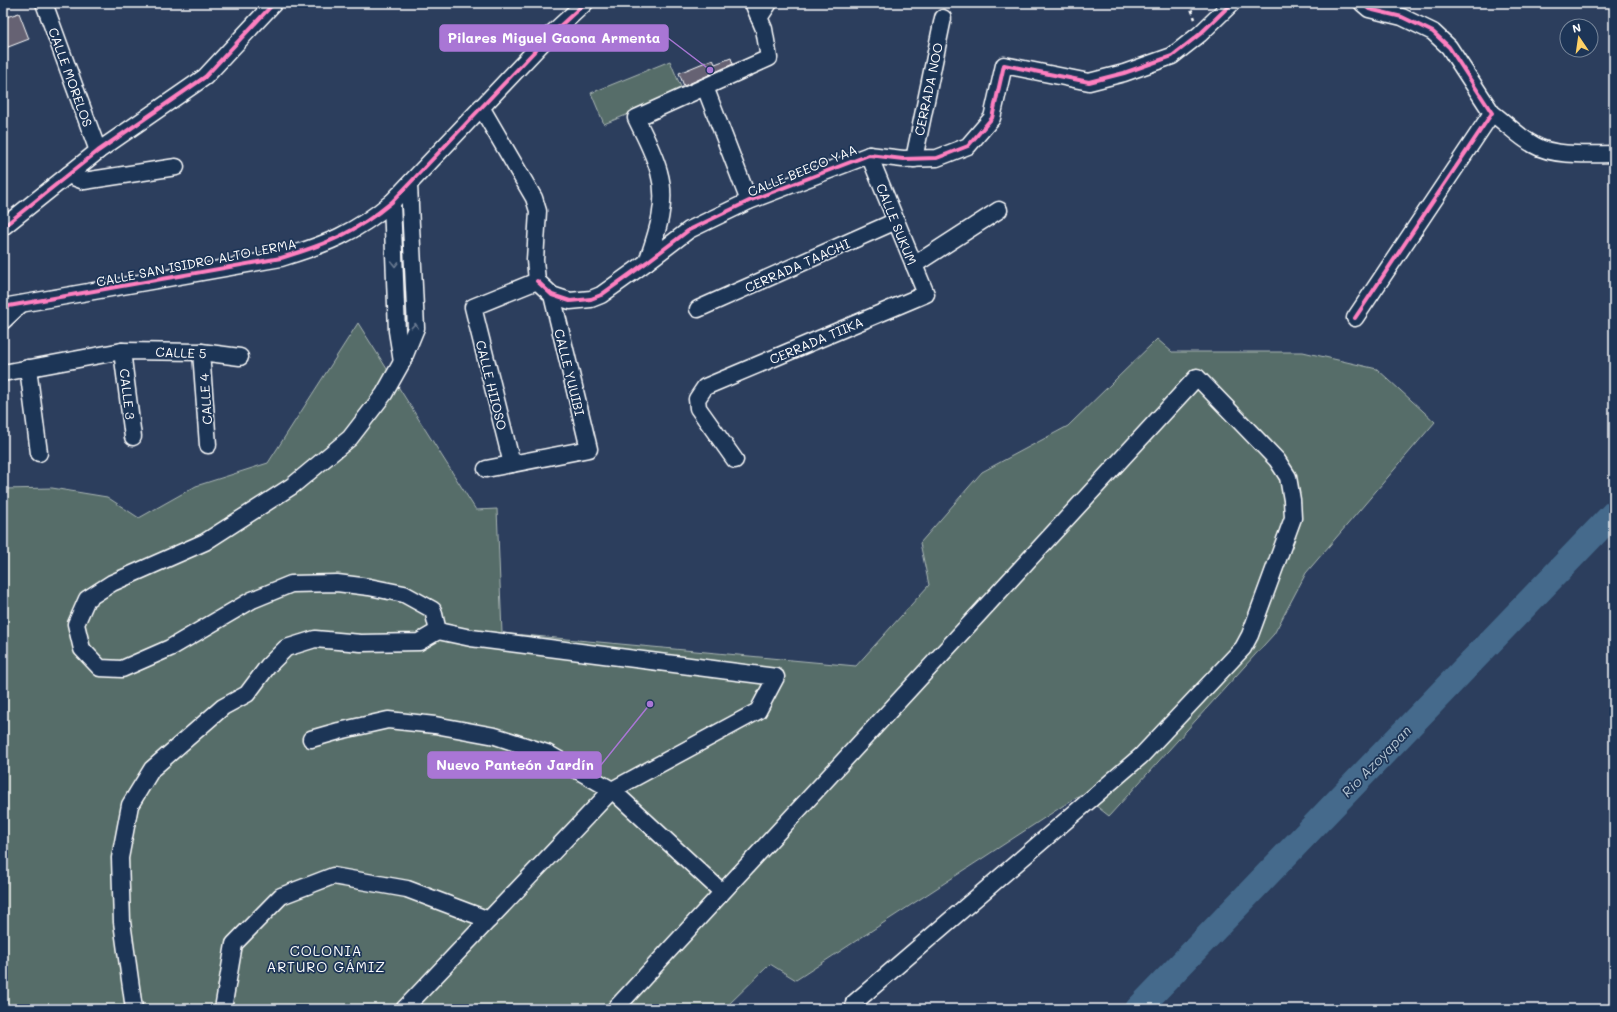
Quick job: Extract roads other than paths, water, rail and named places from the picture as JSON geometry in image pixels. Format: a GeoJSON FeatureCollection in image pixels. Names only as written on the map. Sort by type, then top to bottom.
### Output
{"type":"FeatureCollection","features":[{"type":"Feature","properties":{"kind":"street","name":"CALLE MORELOS"},"geometry":{"type":"LineString","coordinates":[[44,3],[98,151]]}},
{"type":"Feature","properties":{"kind":"street"},"geometry":{"type":"LineString","coordinates":[[3,227],[98,151],[205,77],[274,3]]}},
{"type":"Feature","properties":{"kind":"street","name":"CALLE SAN ISIDRO ALTO LERMA"},"geometry":{"type":"LineString","coordinates":[[3,307],[281,258],[311,249],[339,238],[364,224],[392,202],[410,185],[481,107],[548,37],[585,3]]}},
{"type":"Feature","properties":{"kind":"street"},"geometry":{"type":"LineString","coordinates":[[647,262],[662,208],[662,189],[659,172],[636,118],[769,58],[764,29],[752,3]]}},
{"type":"Feature","properties":{"kind":"street"},"geometry":{"type":"LineString","coordinates":[[759,18],[769,3]]}},
{"type":"Feature","properties":{"kind":"street"},"geometry":{"type":"LineString","coordinates":[[868,154],[914,159],[937,158],[968,146],[992,118],[1004,65],[1089,82],[1124,73],[1172,56],[1200,34],[1232,3]]}},
{"type":"Feature","properties":{"kind":"street"},"geometry":{"type":"LineString","coordinates":[[1362,3],[1369,9],[1402,18],[1433,32],[1449,47],[1492,113],[1534,146],[1550,151],[1571,154],[1614,154]]}},
{"type":"Feature","properties":{"kind":"street","name":"CERRADA NOO"},"geometry":{"type":"LineString","coordinates":[[914,159],[943,18]]}},
{"type":"Feature","properties":{"kind":"street"},"geometry":{"type":"LineString","coordinates":[[705,88],[749,201]]}},
{"type":"Feature","properties":{"kind":"street"},"geometry":{"type":"LineString","coordinates":[[481,107],[534,198],[538,211],[535,260],[537,281]]}},
{"type":"Feature","properties":{"kind":"street"},"geometry":{"type":"LineString","coordinates":[[1356,318],[1492,113]]}},
{"type":"Feature","properties":{"kind":"street","name":"CALLE BEECO YAA"},"geometry":{"type":"LineString","coordinates":[[537,281],[552,295],[570,301],[591,299],[601,295],[689,230],[749,201],[868,154]]}},
{"type":"Feature","properties":{"kind":"street","name":"CALLE SUKUM"},"geometry":{"type":"LineString","coordinates":[[868,154],[926,294]]}},
{"type":"Feature","properties":{"kind":"street"},"geometry":{"type":"LineString","coordinates":[[68,175],[84,181],[176,167]]}},
{"type":"Feature","properties":{"kind":"street"},"geometry":{"type":"LineString","coordinates":[[410,185],[416,328],[402,362],[384,394],[350,438],[292,486],[205,542],[106,587],[87,599],[76,624],[82,649],[100,668],[122,669],[170,648],[252,600],[291,584],[337,583],[404,594],[433,610],[438,631]]}},
{"type":"Feature","properties":{"kind":"street"},"geometry":{"type":"LineString","coordinates":[[392,202],[397,331],[402,362]]}},
{"type":"Feature","properties":{"kind":"street"},"geometry":{"type":"LineString","coordinates":[[914,265],[999,210]]}},
{"type":"Feature","properties":{"kind":"street","name":"CERRADA TAACHI"},"geometry":{"type":"LineString","coordinates":[[698,309],[896,221]]}},
{"type":"Feature","properties":{"kind":"street","name":"CALLE HIIOSO"},"geometry":{"type":"LineString","coordinates":[[512,464],[473,307],[537,281]]}},
{"type":"Feature","properties":{"kind":"street","name":"CERRADA TIIKA"},"geometry":{"type":"LineString","coordinates":[[735,460],[698,408],[697,400],[705,387],[926,294]]}},
{"type":"Feature","properties":{"kind":"street","name":"CALLE YUUIBI"},"geometry":{"type":"LineString","coordinates":[[512,464],[589,449],[552,295]]}},
{"type":"Feature","properties":{"kind":"street"},"geometry":{"type":"LineString","coordinates":[[3,321],[21,304]]}},
{"type":"Feature","properties":{"kind":"street","name":"CALLE 5"},"geometry":{"type":"LineString","coordinates":[[3,373],[122,351],[201,352],[240,357]]}},
{"type":"Feature","properties":{"kind":"street","name":"CALLE 3"},"geometry":{"type":"LineString","coordinates":[[122,351],[133,437]]}},
{"type":"Feature","properties":{"kind":"street","name":"CALLE 4"},"geometry":{"type":"LineString","coordinates":[[201,352],[208,445]]}},
{"type":"Feature","properties":{"kind":"street"},"geometry":{"type":"LineString","coordinates":[[28,368],[39,453]]}},
{"type":"Feature","properties":{"kind":"street"},"geometry":{"type":"LineString","coordinates":[[615,1009],[1197,377],[1277,460],[1288,477],[1292,500],[1293,518],[1250,635],[1243,648],[1141,756],[854,1003]]}},
{"type":"Feature","properties":{"kind":"street"},"geometry":{"type":"LineString","coordinates":[[486,469],[512,464]]}},
{"type":"Feature","properties":{"kind":"street"},"geometry":{"type":"LineString","coordinates":[[134,1009],[122,922],[120,858],[130,805],[152,769],[223,707],[247,694],[268,666],[286,648],[315,639],[361,643],[420,642],[438,631],[471,638],[776,677],[758,710],[612,790],[404,1009]]}},
{"type":"Feature","properties":{"kind":"street"},"geometry":{"type":"LineString","coordinates":[[311,739],[388,720],[435,724],[495,736],[546,753],[612,790],[722,892]]}},
{"type":"Feature","properties":{"kind":"street"},"geometry":{"type":"LineString","coordinates":[[223,1009],[234,944],[281,896],[333,876],[407,889],[489,920]]}},
{"type":"Feature","properties":{"kind":"waterway","name":"Rio Azoyapan"},"geometry":{"type":"LineString","coordinates":[[1138,1009],[1614,513]]}},
{"type":"Feature","properties":{"kind":"place","name":"Pilares Miguel Gaona Armenta"},"geometry":{"type":"Point","coordinates":[710,70]}},
{"type":"Feature","properties":{"kind":"place","name":"Nuevo Panteón Jardín"},"geometry":{"type":"Point","coordinates":[650,704]}},
{"type":"Feature","properties":{"kind":"district","name":"COLONIA ARTURO GÁMIZ"},"geometry":{"type":"Point","coordinates":[326,958]}}]}
